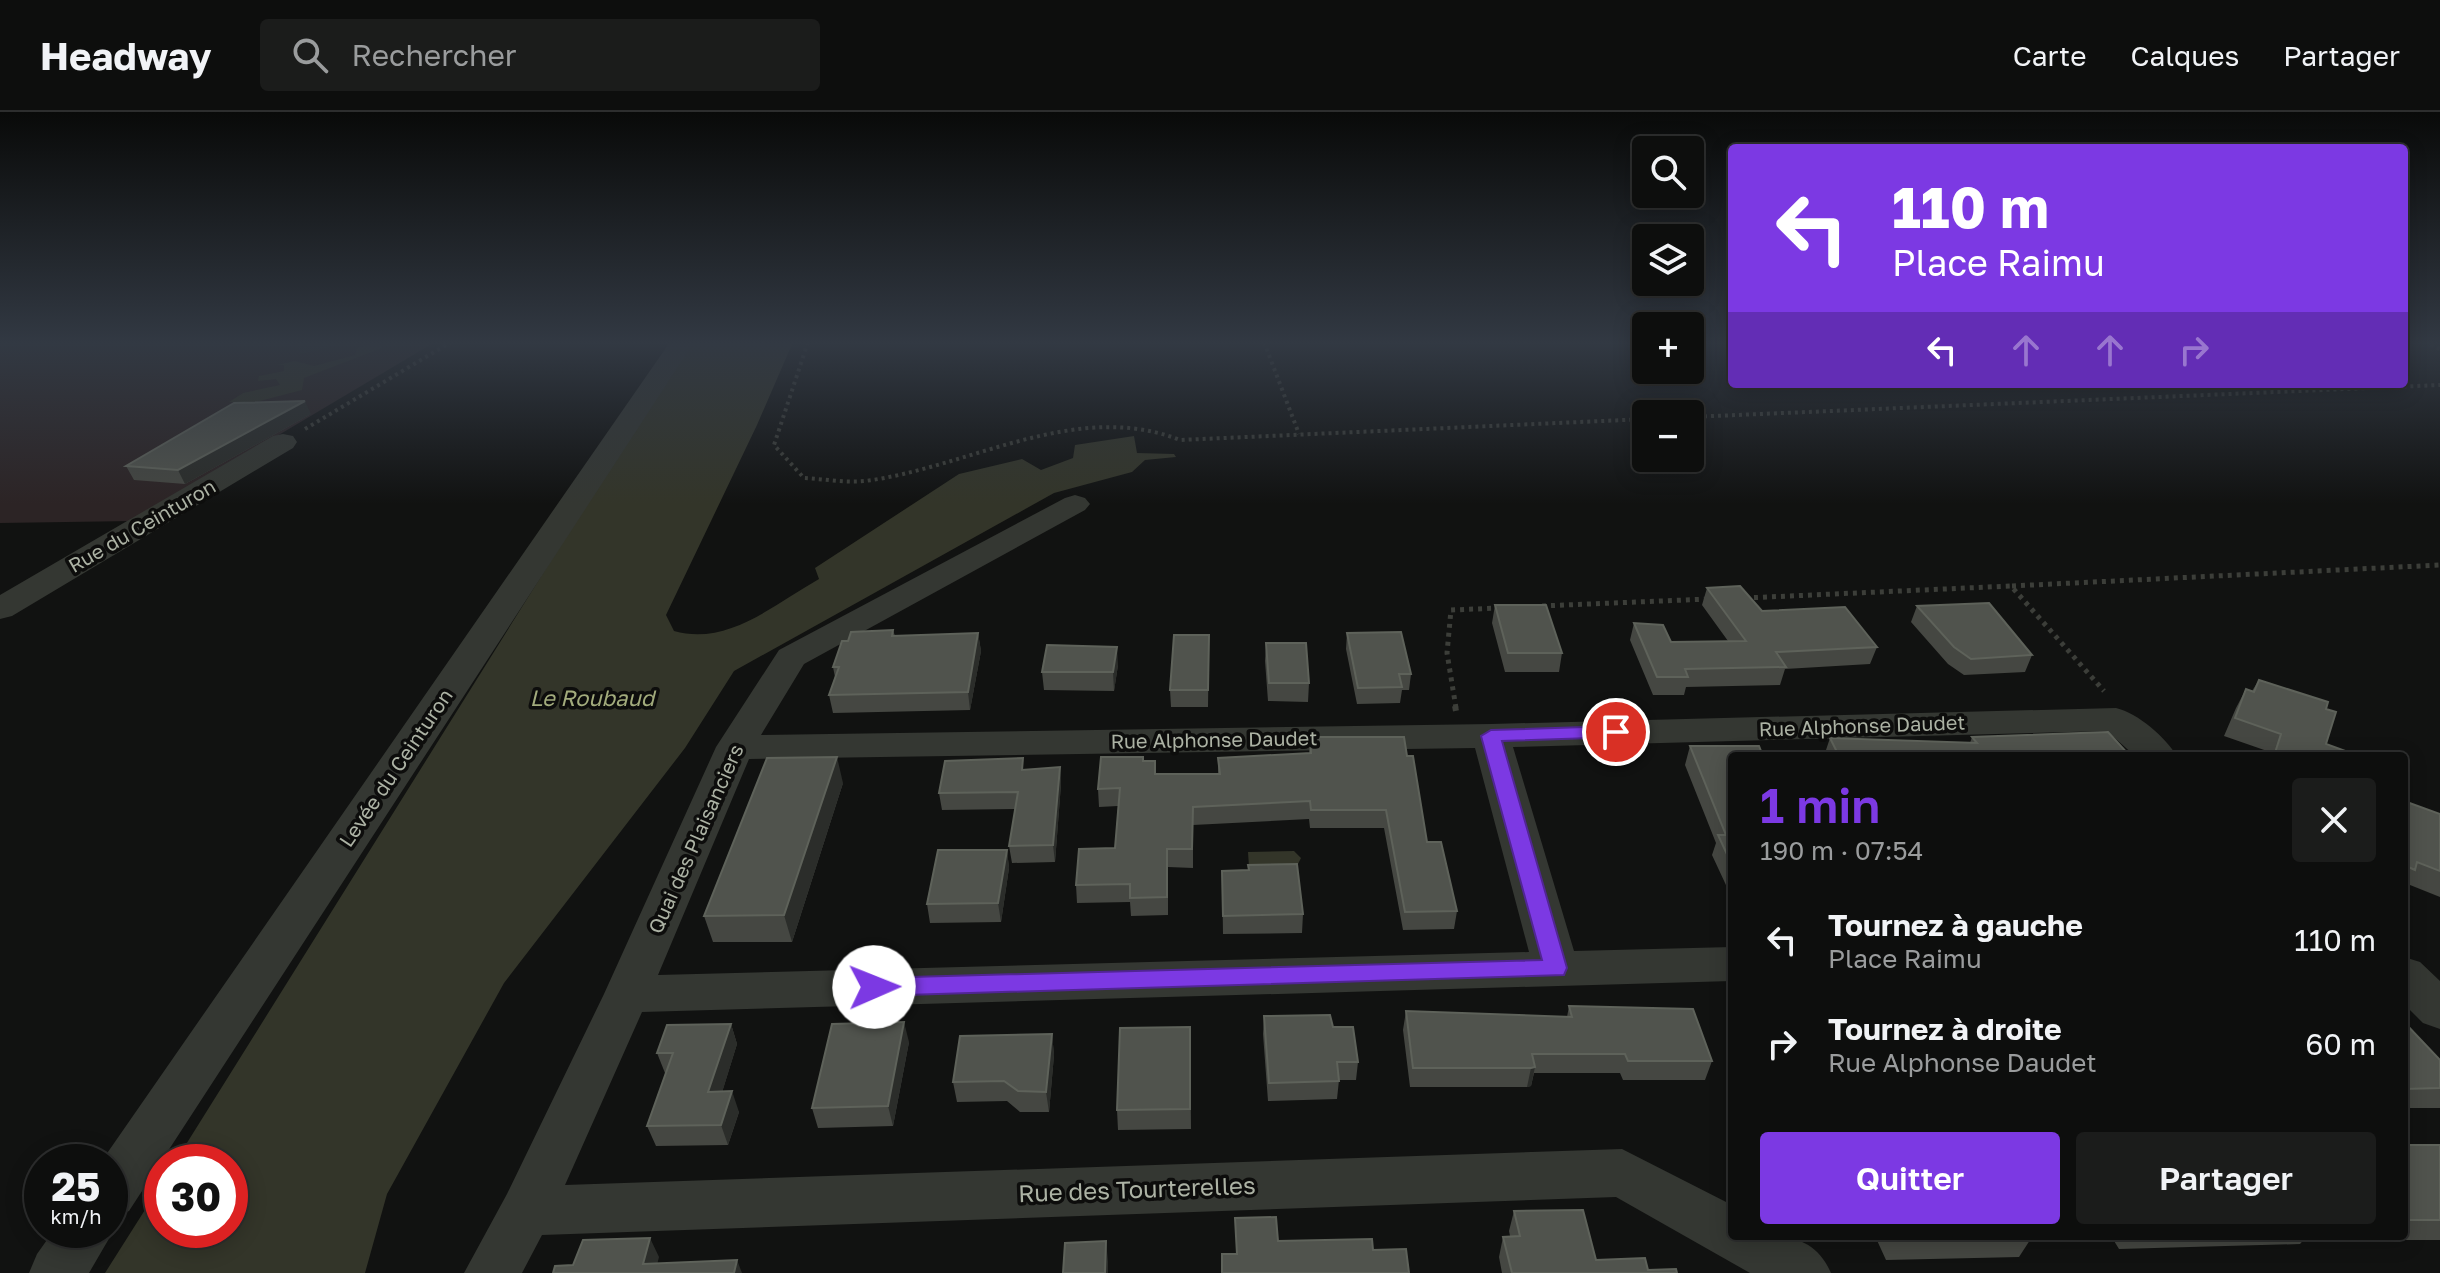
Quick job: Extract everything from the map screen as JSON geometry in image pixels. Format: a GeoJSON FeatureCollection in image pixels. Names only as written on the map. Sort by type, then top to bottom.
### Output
{"type":"FeatureCollection","features":[{"type":"Feature","properties":{"kind":"street","name":"Levée du Ceinturon"},"geometry":{"type":"LineString","coordinates":[[128,1167],[646,396]]}},
{"type":"Feature","properties":{"kind":"street","name":"Rue du Ceinturon"},"geometry":{"type":"LineString","coordinates":[[0,609],[274,442]]}},
{"type":"Feature","properties":{"kind":"street","name":"Quai des Plaisanciers"},"geometry":{"type":"LineString","coordinates":[[492,1273],[526,1211],[627,994],[735,747],[791,657],[1075,504]]}},
{"type":"Feature","properties":{"kind":"street","name":"Rue Alphonse Daudet"},"geometry":{"type":"LineString","coordinates":[[735,747],[1475,736],[2116,719]]}},
{"type":"Feature","properties":{"kind":"street"},"geometry":{"type":"LineString","coordinates":[[2116,719],[2153,752]]}},
{"type":"Feature","properties":{"kind":"street"},"geometry":{"type":"LineString","coordinates":[[1475,736],[1556,968]]}},
{"type":"Feature","properties":{"kind":"street"},"geometry":{"type":"LineString","coordinates":[[627,994],[1728,964]]}},
{"type":"Feature","properties":{"kind":"street"},"geometry":{"type":"LineString","coordinates":[[2408,979],[2440,1010]]}},
{"type":"Feature","properties":{"kind":"street","name":"Rue des Tourterelles"},"geometry":{"type":"LineString","coordinates":[[526,1211],[1622,1173],[1728,1232]]}},
{"type":"Feature","properties":{"kind":"street","name":"Rue des Tourterelles"},"geometry":{"type":"LineString","coordinates":[[1743,1240],[1803,1273]]}},
{"type":"Feature","properties":{"kind":"street"},"geometry":{"type":"LineString","coordinates":[[57,1273],[74,1248]]}},
{"type":"Feature","properties":{"kind":"path"},"geometry":{"type":"LineString","coordinates":[[274,442],[355,396]]}},
{"type":"Feature","properties":{"kind":"path"},"geometry":{"type":"LineString","coordinates":[[790,396],[774,445],[804,478],[862,481],[966,459],[1008,442],[1086,429],[1147,428],[1180,440],[1632,420]]}},
{"type":"Feature","properties":{"kind":"path"},"geometry":{"type":"LineString","coordinates":[[1285,396],[1299,434]]}},
{"type":"Feature","properties":{"kind":"path"},"geometry":{"type":"LineString","coordinates":[[1704,416],[2178,396]]}},
{"type":"Feature","properties":{"kind":"path"},"geometry":{"type":"LineString","coordinates":[[1731,598],[2440,565]]}},
{"type":"Feature","properties":{"kind":"path"},"geometry":{"type":"LineString","coordinates":[[2011,586],[2118,708],[2116,719]]}},
{"type":"Feature","properties":{"kind":"path"},"geometry":{"type":"LineString","coordinates":[[1529,607],[1715,599]]}},
{"type":"Feature","properties":{"kind":"path"},"geometry":{"type":"LineString","coordinates":[[1475,736],[1447,653],[1451,610],[1513,608]]}},
{"type":"Feature","properties":{"kind":"shaded area"},"geometry":{"type":"Polygon","coordinates":[[[0,396],[344,396],[134,521],[0,523],[0,396]]]}},
{"type":"Feature","properties":{"kind":"water"},"geometry":{"type":"Polygon","coordinates":[[[238,396],[278,396],[256,402],[229,402],[238,396]]]}},
{"type":"Feature","properties":{"kind":"water","name":"Le Roubaud"},"geometry":{"type":"Polygon","coordinates":[[[656,396],[770,396],[666,615],[674,631],[694,634],[731,628],[767,611],[819,579],[815,568],[959,474],[1022,459],[1041,470],[1073,458],[1075,445],[1134,436],[1137,453],[1174,454],[1176,457],[1145,460],[1132,472],[1054,493],[734,671],[685,748],[504,983],[387,1194],[365,1273],[105,1273],[121,1248],[128,1248],[128,1237],[144,1211],[144,1248],[248,1248],[248,1144],[186,1144],[656,396]]]}},
{"type":"Feature","properties":{"kind":"water"},"geometry":{"type":"Polygon","coordinates":[[[1294,851],[1301,858],[1297,866],[1249,867],[1248,852],[1294,851]]]}},
{"type":"Feature","properties":{"kind":"building"},"geometry":{"type":"Polygon","coordinates":[[[305,401],[178,470],[126,466],[234,403],[305,401]]]}},
{"type":"Feature","properties":{"kind":"building"},"geometry":{"type":"Polygon","coordinates":[[[1740,586],[1762,611],[1845,607],[1877,647],[1776,652],[1786,667],[1685,669],[1688,677],[1657,677],[1634,623],[1663,625],[1671,642],[1746,641],[1707,588],[1740,586]]]}},
{"type":"Feature","properties":{"kind":"building"},"geometry":{"type":"Polygon","coordinates":[[[1989,603],[2032,655],[1971,659],[1954,647],[1917,606],[1989,603]]]}},
{"type":"Feature","properties":{"kind":"building"},"geometry":{"type":"Polygon","coordinates":[[[1495,605],[1546,605],[1562,653],[1508,653],[1495,605]]]}},
{"type":"Feature","properties":{"kind":"building"},"geometry":{"type":"Polygon","coordinates":[[[893,630],[892,636],[978,633],[968,692],[829,695],[839,667],[833,667],[842,641],[848,641],[851,632],[893,630]]]}},
{"type":"Feature","properties":{"kind":"building"},"geometry":{"type":"Polygon","coordinates":[[[1401,632],[1411,674],[1399,674],[1402,687],[1358,688],[1347,633],[1401,632]]]}},
{"type":"Feature","properties":{"kind":"building"},"geometry":{"type":"Polygon","coordinates":[[[1174,635],[1209,635],[1208,690],[1170,690],[1174,635]]]}},
{"type":"Feature","properties":{"kind":"building"},"geometry":{"type":"Polygon","coordinates":[[[1266,643],[1306,643],[1309,683],[1269,683],[1266,643]]]}},
{"type":"Feature","properties":{"kind":"building"},"geometry":{"type":"Polygon","coordinates":[[[1047,645],[1117,647],[1113,672],[1042,672],[1047,645]]]}},
{"type":"Feature","properties":{"kind":"building"},"geometry":{"type":"Polygon","coordinates":[[[2259,680],[2328,702],[2326,709],[2336,712],[2326,744],[2348,752],[2275,752],[2281,734],[2235,718],[2246,689],[2254,692],[2259,680]]]}},
{"type":"Feature","properties":{"kind":"building"},"geometry":{"type":"Polygon","coordinates":[[[2108,732],[2126,752],[1837,752],[1830,738],[1977,743],[1972,737],[2108,732]]]}},
{"type":"Feature","properties":{"kind":"building"},"geometry":{"type":"Polygon","coordinates":[[[1310,737],[1404,737],[1407,756],[1413,756],[1427,842],[1441,842],[1457,911],[1405,912],[1386,810],[1311,810],[1310,801],[1193,807],[1192,849],[1167,849],[1167,897],[1130,898],[1130,884],[1076,885],[1079,849],[1115,848],[1120,788],[1098,789],[1101,757],[1143,757],[1143,761],[1155,761],[1155,774],[1220,774],[1218,758],[1311,753],[1310,737]]]}},
{"type":"Feature","properties":{"kind":"building"},"geometry":{"type":"Polygon","coordinates":[[[1690,746],[1759,746],[1761,752],[1728,752],[1728,856],[1718,835],[1726,835],[1690,746]]]}},
{"type":"Feature","properties":{"kind":"building"},"geometry":{"type":"Polygon","coordinates":[[[837,757],[784,915],[704,916],[767,758],[837,757]]]}},
{"type":"Feature","properties":{"kind":"building"},"geometry":{"type":"Polygon","coordinates":[[[1023,758],[1022,770],[1060,767],[1053,845],[1009,846],[1018,792],[939,793],[945,761],[1023,758]]]}},
{"type":"Feature","properties":{"kind":"building"},"geometry":{"type":"Polygon","coordinates":[[[2408,802],[2440,814],[2440,871],[2417,862],[2415,870],[2408,867],[2408,802]]]}},
{"type":"Feature","properties":{"kind":"building"},"geometry":{"type":"Polygon","coordinates":[[[938,850],[1007,850],[998,903],[927,904],[938,850]]]}},
{"type":"Feature","properties":{"kind":"building"},"geometry":{"type":"Polygon","coordinates":[[[1297,864],[1303,914],[1223,916],[1222,871],[1249,870],[1248,865],[1297,864]]]}},
{"type":"Feature","properties":{"kind":"building"},"geometry":{"type":"Polygon","coordinates":[[[1569,1006],[1693,1009],[1712,1061],[1628,1061],[1625,1054],[1532,1054],[1535,1067],[1531,1068],[1413,1068],[1406,1011],[1572,1017],[1569,1006]]]}},
{"type":"Feature","properties":{"kind":"building"},"geometry":{"type":"Polygon","coordinates":[[[1330,1015],[1333,1027],[1353,1027],[1358,1062],[1337,1062],[1339,1081],[1269,1083],[1264,1016],[1330,1015]]]}},
{"type":"Feature","properties":{"kind":"building"},"geometry":{"type":"Polygon","coordinates":[[[904,1022],[888,1106],[812,1108],[832,1024],[904,1022]]]}},
{"type":"Feature","properties":{"kind":"building"},"geometry":{"type":"Polygon","coordinates":[[[731,1024],[708,1092],[732,1091],[721,1125],[647,1126],[673,1053],[657,1053],[667,1025],[731,1024]]]}},
{"type":"Feature","properties":{"kind":"building"},"geometry":{"type":"Polygon","coordinates":[[[2408,1026],[2440,1060],[2440,1088],[2408,1089],[2408,1026]]]}},
{"type":"Feature","properties":{"kind":"building"},"geometry":{"type":"Polygon","coordinates":[[[1190,1027],[1190,1109],[1117,1110],[1120,1028],[1190,1027]]]}},
{"type":"Feature","properties":{"kind":"building"},"geometry":{"type":"Polygon","coordinates":[[[1052,1034],[1046,1092],[1018,1091],[1004,1081],[953,1082],[960,1036],[1052,1034]]]}},
{"type":"Feature","properties":{"kind":"building"},"geometry":{"type":"Polygon","coordinates":[[[2408,1145],[2440,1145],[2440,1220],[2408,1220],[2408,1145]]]}},
{"type":"Feature","properties":{"kind":"building"},"geometry":{"type":"Polygon","coordinates":[[[1583,1210],[1596,1260],[1645,1258],[1648,1270],[1676,1269],[1677,1273],[1512,1273],[1503,1237],[1520,1236],[1514,1211],[1583,1210]]]}},
{"type":"Feature","properties":{"kind":"building"},"geometry":{"type":"Polygon","coordinates":[[[1276,1217],[1278,1241],[1372,1239],[1373,1250],[1406,1249],[1409,1273],[1222,1273],[1222,1254],[1237,1254],[1235,1218],[1276,1217]]]}},
{"type":"Feature","properties":{"kind":"building"},"geometry":{"type":"Polygon","coordinates":[[[650,1238],[643,1264],[737,1260],[734,1273],[553,1273],[555,1266],[573,1265],[583,1240],[650,1238]]]}},
{"type":"Feature","properties":{"kind":"building"},"geometry":{"type":"Polygon","coordinates":[[[1106,1241],[1105,1273],[1063,1273],[1065,1243],[1106,1241]]]}},
{"type":"Feature","properties":{"kind":"route"},"geometry":{"type":"LineString","coordinates":[[874,987],[1556,968],[1491,736],[1616,732]]}}]}
